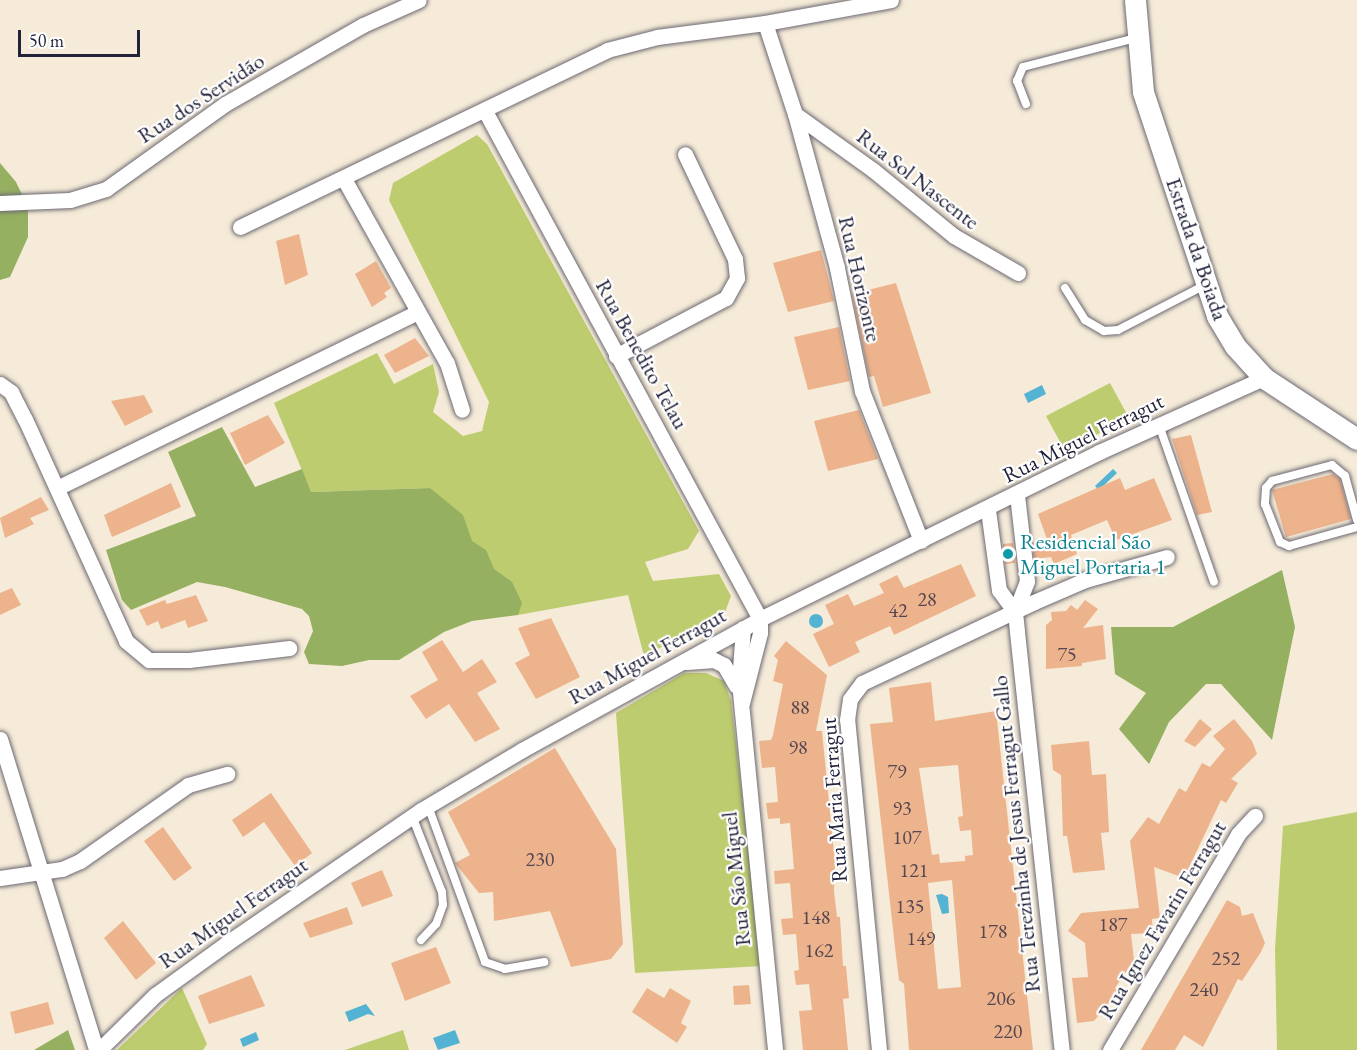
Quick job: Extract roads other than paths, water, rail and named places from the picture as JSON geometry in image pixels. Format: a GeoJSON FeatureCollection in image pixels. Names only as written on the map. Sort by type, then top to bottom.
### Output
{"type":"FeatureCollection","features":[{"type":"Feature","properties":{"kind":"main road","name":"Estrada da Boiada"},"geometry":{"type":"LineString","coordinates":[[1135,0],[1136,38],[1143,92],[1217,316],[1235,346],[1264,378],[1357,439]]}},
{"type":"Feature","properties":{"kind":"street","name":"Rua dos Servidão"},"geometry":{"type":"LineString","coordinates":[[0,202],[70,200],[106,189],[225,104],[363,25],[419,0]]}},
{"type":"Feature","properties":{"kind":"street"},"geometry":{"type":"LineString","coordinates":[[240,227],[485,111],[607,50],[657,37],[765,23],[891,0]]}},
{"type":"Feature","properties":{"kind":"street","name":"Rua Horizonte"},"geometry":{"type":"LineString","coordinates":[[765,23],[795,114],[837,268],[862,392],[921,541]]}},
{"type":"Feature","properties":{"kind":"street","name":"Rua Benedito Telau"},"geometry":{"type":"LineString","coordinates":[[485,111],[760,619]]}},
{"type":"Feature","properties":{"kind":"street","name":"Rua Sol Nascente"},"geometry":{"type":"LineString","coordinates":[[795,114],[954,236],[1018,273]]}},
{"type":"Feature","properties":{"kind":"street"},"geometry":{"type":"LineString","coordinates":[[616,356],[726,298],[737,278],[735,259],[685,154]]}},
{"type":"Feature","properties":{"kind":"street"},"geometry":{"type":"LineString","coordinates":[[344,179],[416,313],[447,363],[462,410]]}},
{"type":"Feature","properties":{"kind":"street"},"geometry":{"type":"LineString","coordinates":[[57,488],[416,313]]}},
{"type":"Feature","properties":{"kind":"street","name":"Rua Miguel Ferragut"},"geometry":{"type":"LineString","coordinates":[[98,1050],[155,995],[428,806],[760,619],[988,510],[1158,424],[1264,378]]}},
{"type":"Feature","properties":{"kind":"street"},"geometry":{"type":"LineString","coordinates":[[0,384],[11,392],[126,641],[149,660],[189,660],[289,648]]}},
{"type":"Feature","properties":{"kind":"street","name":"Rua Terezinha de Jesus Ferragut Gallo"},"geometry":{"type":"LineString","coordinates":[[1017,495],[1027,581],[1015,612],[1062,1050]]}},
{"type":"Feature","properties":{"kind":"street","name":"Rua Terezinha de Jesus Ferragut Gallo"},"geometry":{"type":"LineString","coordinates":[[988,510],[999,590],[1015,612]]}},
{"type":"Feature","properties":{"kind":"street","name":"Rua Maria Ferragut"},"geometry":{"type":"LineString","coordinates":[[879,1050],[847,720],[850,699],[862,683],[1085,580],[1167,557]]}},
{"type":"Feature","properties":{"kind":"street","name":"Rua São Miguel"},"geometry":{"type":"LineString","coordinates":[[742,703],[760,633],[760,619]]}},
{"type":"Feature","properties":{"kind":"street","name":"Rua São Miguel"},"geometry":{"type":"LineString","coordinates":[[743,628],[739,673],[775,1050]]}},
{"type":"Feature","properties":{"kind":"street","name":"Rua São Miguel"},"geometry":{"type":"LineString","coordinates":[[679,664],[714,660],[724,665],[732,675],[742,703]]}},
{"type":"Feature","properties":{"kind":"street"},"geometry":{"type":"LineString","coordinates":[[0,739],[28,822],[39,872],[98,1050]]}},
{"type":"Feature","properties":{"kind":"street"},"geometry":{"type":"LineString","coordinates":[[0,878],[62,869],[80,861],[188,785],[228,774]]}},
{"type":"Feature","properties":{"kind":"street","name":"Rua Ignez Favarin Ferragut"},"geometry":{"type":"LineString","coordinates":[[1110,1050],[1238,834],[1255,816]]}},
{"type":"Feature","properties":{"kind":"lane"},"geometry":{"type":"LineString","coordinates":[[1026,104],[1017,81],[1023,67],[1136,38]]}},
{"type":"Feature","properties":{"kind":"lane"},"geometry":{"type":"LineString","coordinates":[[1065,288],[1085,320],[1104,331],[1118,330],[1206,284]]}},
{"type":"Feature","properties":{"kind":"lane"},"geometry":{"type":"LineString","coordinates":[[1158,424],[1214,582]]}},
{"type":"Feature","properties":{"kind":"lane"},"geometry":{"type":"LineString","coordinates":[[1357,520],[1345,476],[1332,465],[1272,481],[1266,488],[1264,504],[1280,542],[1289,546],[1300,546],[1357,527]]}},
{"type":"Feature","properties":{"kind":"lane"},"geometry":{"type":"LineString","coordinates":[[428,806],[485,962],[505,969],[544,962]]}},
{"type":"Feature","properties":{"kind":"lane"},"geometry":{"type":"LineString","coordinates":[[412,816],[442,892],[443,905],[436,924],[421,940]]}},
{"type":"Feature","properties":{"kind":"water"},"geometry":{"type":"Polygon","coordinates":[[[1042,385],[1046,394],[1028,403],[1024,394],[1042,385]]]}},
{"type":"Feature","properties":{"kind":"water"},"geometry":{"type":"Polygon","coordinates":[[[1113,469],[1117,473],[1099,490],[1095,486],[1113,469]]]}},
{"type":"Feature","properties":{"kind":"water"},"geometry":{"type":"Polygon","coordinates":[[[816,614],[821,616],[823,621],[821,626],[816,628],[811,626],[809,621],[811,616],[816,614]]]}},
{"type":"Feature","properties":{"kind":"water"},"geometry":{"type":"Polygon","coordinates":[[[942,894],[948,897],[949,913],[942,914],[936,895],[942,894]]]}},
{"type":"Feature","properties":{"kind":"water"},"geometry":{"type":"Polygon","coordinates":[[[366,1004],[375,1016],[368,1014],[349,1022],[345,1012],[366,1004]]]}},
{"type":"Feature","properties":{"kind":"water"},"geometry":{"type":"Polygon","coordinates":[[[455,1030],[460,1043],[438,1050],[433,1038],[455,1030]]]}},
{"type":"Feature","properties":{"kind":"water"},"geometry":{"type":"Polygon","coordinates":[[[256,1032],[259,1040],[243,1047],[240,1039],[256,1032]]]}},
{"type":"Feature","properties":{"kind":"place","name":"Residencial São Miguel Portaria 1"},"geometry":{"type":"Point","coordinates":[1008,554]}}]}
